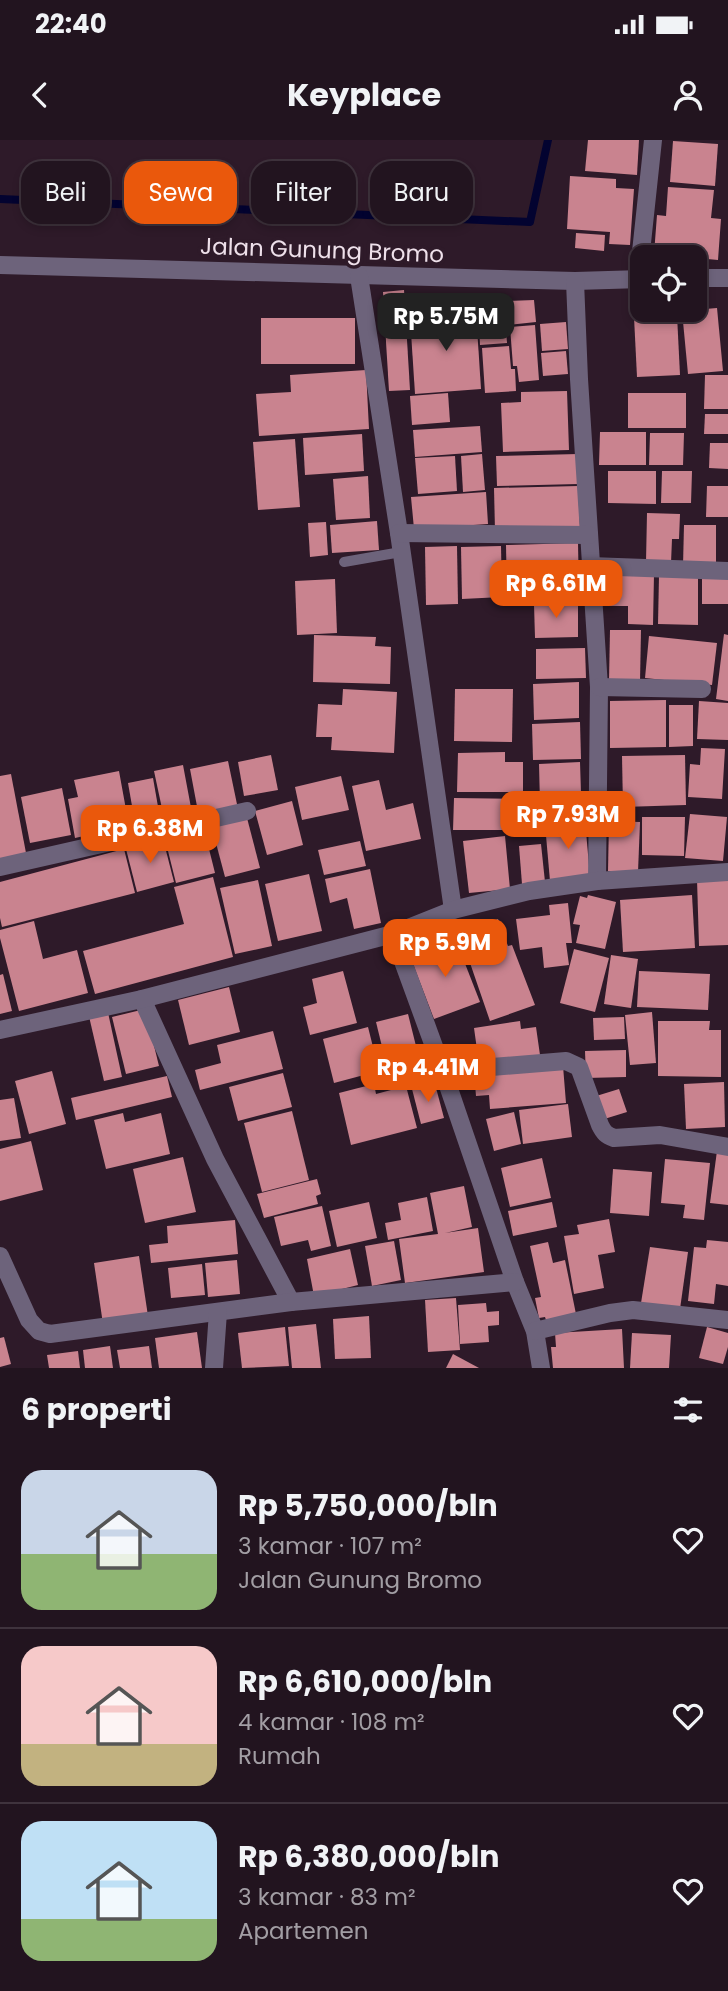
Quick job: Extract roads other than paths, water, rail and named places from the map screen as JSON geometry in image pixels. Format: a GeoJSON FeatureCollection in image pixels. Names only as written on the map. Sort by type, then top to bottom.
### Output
{"type":"FeatureCollection","features":[{"type":"Feature","properties":{"kind":"street"},"geometry":{"type":"LineString","coordinates":[[643,245],[653,140]]}},
{"type":"Feature","properties":{"kind":"street","name":"Jalan Gunung Bromo"},"geometry":{"type":"LineString","coordinates":[[0,265],[575,281],[630,279]]}},
{"type":"Feature","properties":{"kind":"street"},"geometry":{"type":"LineString","coordinates":[[359,276],[453,910]]}},
{"type":"Feature","properties":{"kind":"street"},"geometry":{"type":"LineString","coordinates":[[707,278],[728,278]]}},
{"type":"Feature","properties":{"kind":"street"},"geometry":{"type":"LineString","coordinates":[[575,281],[598,687],[597,881]]}},
{"type":"Feature","properties":{"kind":"street"},"geometry":{"type":"LineString","coordinates":[[399,533],[589,535]]}},
{"type":"Feature","properties":{"kind":"street"},"geometry":{"type":"LineString","coordinates":[[590,566],[728,571]]}},
{"type":"Feature","properties":{"kind":"street"},"geometry":{"type":"LineString","coordinates":[[598,687],[702,689]]}},
{"type":"Feature","properties":{"kind":"street"},"geometry":{"type":"LineString","coordinates":[[0,867],[247,811]]}},
{"type":"Feature","properties":{"kind":"street"},"geometry":{"type":"LineString","coordinates":[[0,1030],[142,999],[393,934],[453,910],[529,891],[597,881],[728,873]]}},
{"type":"Feature","properties":{"kind":"street"},"geometry":{"type":"LineString","coordinates":[[393,934],[515,1282],[535,1331],[541,1368]]}},
{"type":"Feature","properties":{"kind":"street"},"geometry":{"type":"LineString","coordinates":[[142,999],[215,1159],[291,1303]]}},
{"type":"Feature","properties":{"kind":"street"},"geometry":{"type":"LineString","coordinates":[[443,1071],[566,1061],[579,1067],[600,1125],[610,1137],[660,1135],[728,1147]]}},
{"type":"Feature","properties":{"kind":"street"},"geometry":{"type":"LineString","coordinates":[[0,1256],[34,1328],[50,1334],[291,1303],[515,1282]]}},
{"type":"Feature","properties":{"kind":"street"},"geometry":{"type":"LineString","coordinates":[[535,1331],[610,1312],[633,1310],[728,1321]]}},
{"type":"Feature","properties":{"kind":"street"},"geometry":{"type":"LineString","coordinates":[[214,1368],[218,1312]]}},
{"type":"Feature","properties":{"kind":"lane"},"geometry":{"type":"LineString","coordinates":[[344,562],[401,552]]}},
{"type":"Feature","properties":{"kind":"waterway"},"geometry":{"type":"LineString","coordinates":[[0,199],[530,222],[548,140]]}}]}
